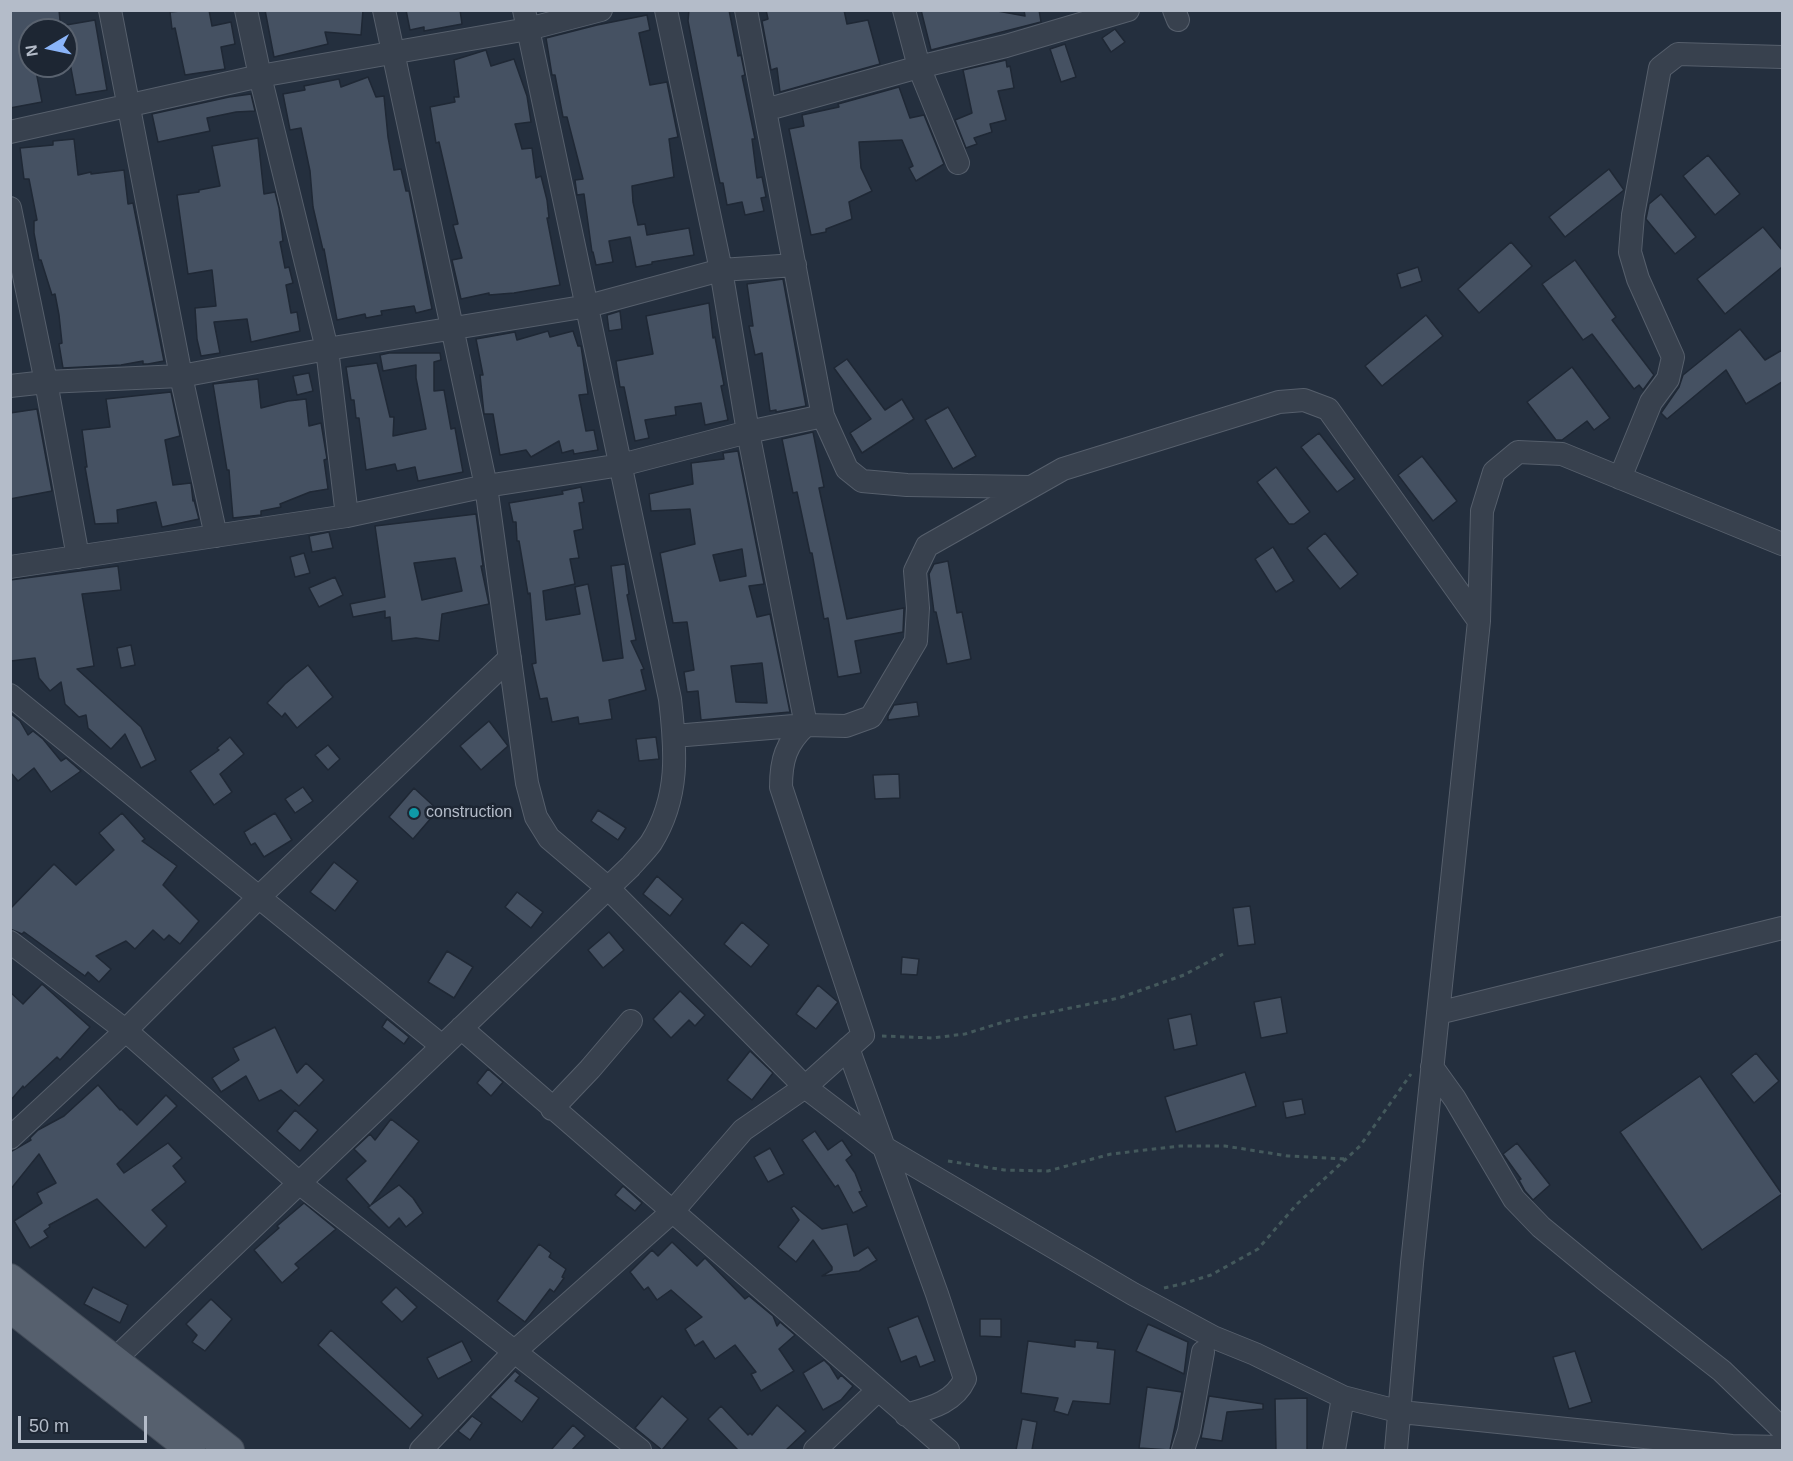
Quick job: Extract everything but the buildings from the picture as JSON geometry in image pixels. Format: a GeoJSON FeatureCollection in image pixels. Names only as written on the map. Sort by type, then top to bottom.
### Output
{"type":"FeatureCollection","features":[{"type":"Feature","properties":{"kind":"main road"},"geometry":{"type":"LineString","coordinates":[[10,1278],[230,1450]]}},
{"type":"Feature","properties":{"kind":"main road"},"geometry":{"type":"LineString","coordinates":[[10,1308],[191,1450]]}},
{"type":"Feature","properties":{"kind":"street"},"geometry":{"type":"LineString","coordinates":[[110,10],[181,376],[216,536]]}},
{"type":"Feature","properties":{"kind":"street"},"geometry":{"type":"LineString","coordinates":[[246,10],[327,349],[347,516]]}},
{"type":"Feature","properties":{"kind":"street"},"geometry":{"type":"LineString","coordinates":[[384,10],[454,327],[486,486],[527,783],[536,817],[549,838],[608,888],[805,1087],[885,1148],[1133,1294],[1213,1337],[1255,1354],[1343,1397],[1401,1412],[1732,1446],[1782,1447]]}},
{"type":"Feature","properties":{"kind":"street"},"geometry":{"type":"LineString","coordinates":[[10,132],[260,76],[393,52],[526,20],[601,10]]}},
{"type":"Feature","properties":{"kind":"street"},"geometry":{"type":"LineString","coordinates":[[666,10],[721,270],[748,432],[806,725]]}},
{"type":"Feature","properties":{"kind":"street"},"geometry":{"type":"LineString","coordinates":[[746,10],[823,416],[847,469],[862,481],[907,485],[1030,487]]}},
{"type":"Feature","properties":{"kind":"street"},"geometry":{"type":"LineString","coordinates":[[904,10],[919,67],[958,163]]}},
{"type":"Feature","properties":{"kind":"street"},"geometry":{"type":"LineString","coordinates":[[765,110],[919,67],[1006,46],[1074,18],[1128,10]]}},
{"type":"Feature","properties":{"kind":"street"},"geometry":{"type":"LineString","coordinates":[[114,1360],[608,888],[651,843],[665,815],[674,781],[676,752],[670,699],[526,20]]}},
{"type":"Feature","properties":{"kind":"street"},"geometry":{"type":"LineString","coordinates":[[1620,478],[1651,402],[1668,379],[1673,357],[1638,279],[1630,252],[1633,214],[1660,68],[1678,54],[1782,57]]}},
{"type":"Feature","properties":{"kind":"street"},"geometry":{"type":"LineString","coordinates":[[10,208],[46,382],[78,557]]}},
{"type":"Feature","properties":{"kind":"street"},"geometry":{"type":"LineString","coordinates":[[10,387],[46,382],[181,376],[454,327],[588,306],[721,270],[795,265]]}},
{"type":"Feature","properties":{"kind":"street"},"geometry":{"type":"LineString","coordinates":[[674,736],[806,725],[846,726],[871,717],[916,640],[918,608],[915,571],[927,546],[1063,469],[1278,402],[1304,400],[1328,409],[1479,621]]}},
{"type":"Feature","properties":{"kind":"street"},"geometry":{"type":"LineString","coordinates":[[10,567],[347,516],[486,486],[621,465],[748,432],[823,416]]}},
{"type":"Feature","properties":{"kind":"street"},"geometry":{"type":"LineString","coordinates":[[1396,1450],[1412,1263],[1423,1068],[1438,1013],[1479,621],[1482,511],[1494,472],[1518,452],[1562,454],[1782,544]]}},
{"type":"Feature","properties":{"kind":"street"},"geometry":{"type":"LineString","coordinates":[[10,1138],[510,658]]}},
{"type":"Feature","properties":{"kind":"street"},"geometry":{"type":"LineString","coordinates":[[10,695],[442,1046]]}},
{"type":"Feature","properties":{"kind":"street"},"geometry":{"type":"LineString","coordinates":[[806,725],[793,737],[781,765],[781,787],[885,1148],[965,1379],[960,1389],[942,1403],[906,1415]]}},
{"type":"Feature","properties":{"kind":"street"},"geometry":{"type":"LineString","coordinates":[[1438,1013],[1782,928]]}},
{"type":"Feature","properties":{"kind":"street"},"geometry":{"type":"LineString","coordinates":[[10,942],[125,1030],[298,1182],[640,1450]]}},
{"type":"Feature","properties":{"kind":"street"},"geometry":{"type":"LineString","coordinates":[[552,1109],[631,1021]]}},
{"type":"Feature","properties":{"kind":"street"},"geometry":{"type":"LineString","coordinates":[[461,1028],[877,1391],[948,1450]]}},
{"type":"Feature","properties":{"kind":"street"},"geometry":{"type":"LineString","coordinates":[[421,1450],[514,1352],[673,1211],[743,1130],[805,1087],[855,1042]]}},
{"type":"Feature","properties":{"kind":"street"},"geometry":{"type":"LineString","coordinates":[[1423,1068],[1480,1141],[1514,1200],[1541,1227],[1603,1278],[1722,1371],[1782,1429]]}},
{"type":"Feature","properties":{"kind":"street"},"geometry":{"type":"LineString","coordinates":[[1183,1450],[1203,1352]]}},
{"type":"Feature","properties":{"kind":"street"},"geometry":{"type":"LineString","coordinates":[[815,1450],[877,1391]]}},
{"type":"Feature","properties":{"kind":"street"},"geometry":{"type":"LineString","coordinates":[[1334,1450],[1343,1397]]}},
{"type":"Feature","properties":{"kind":"path"},"geometry":{"type":"LineString","coordinates":[[855,1042],[965,1034],[1007,1021],[1119,998],[1184,975],[1223,954]]}},
{"type":"Feature","properties":{"kind":"path"},"geometry":{"type":"LineString","coordinates":[[1133,1294],[1182,1284],[1211,1275],[1258,1249],[1298,1204],[1360,1146],[1409,1078],[1423,1068]]}},
{"type":"Feature","properties":{"kind":"path"},"geometry":{"type":"LineString","coordinates":[[940,1160],[1004,1170],[1048,1171],[1111,1155],[1180,1146],[1225,1146],[1288,1156],[1347,1159]]}},
{"type":"Feature","properties":{"kind":"place","name":"construction"},"geometry":{"type":"Point","coordinates":[414,813]}}]}
